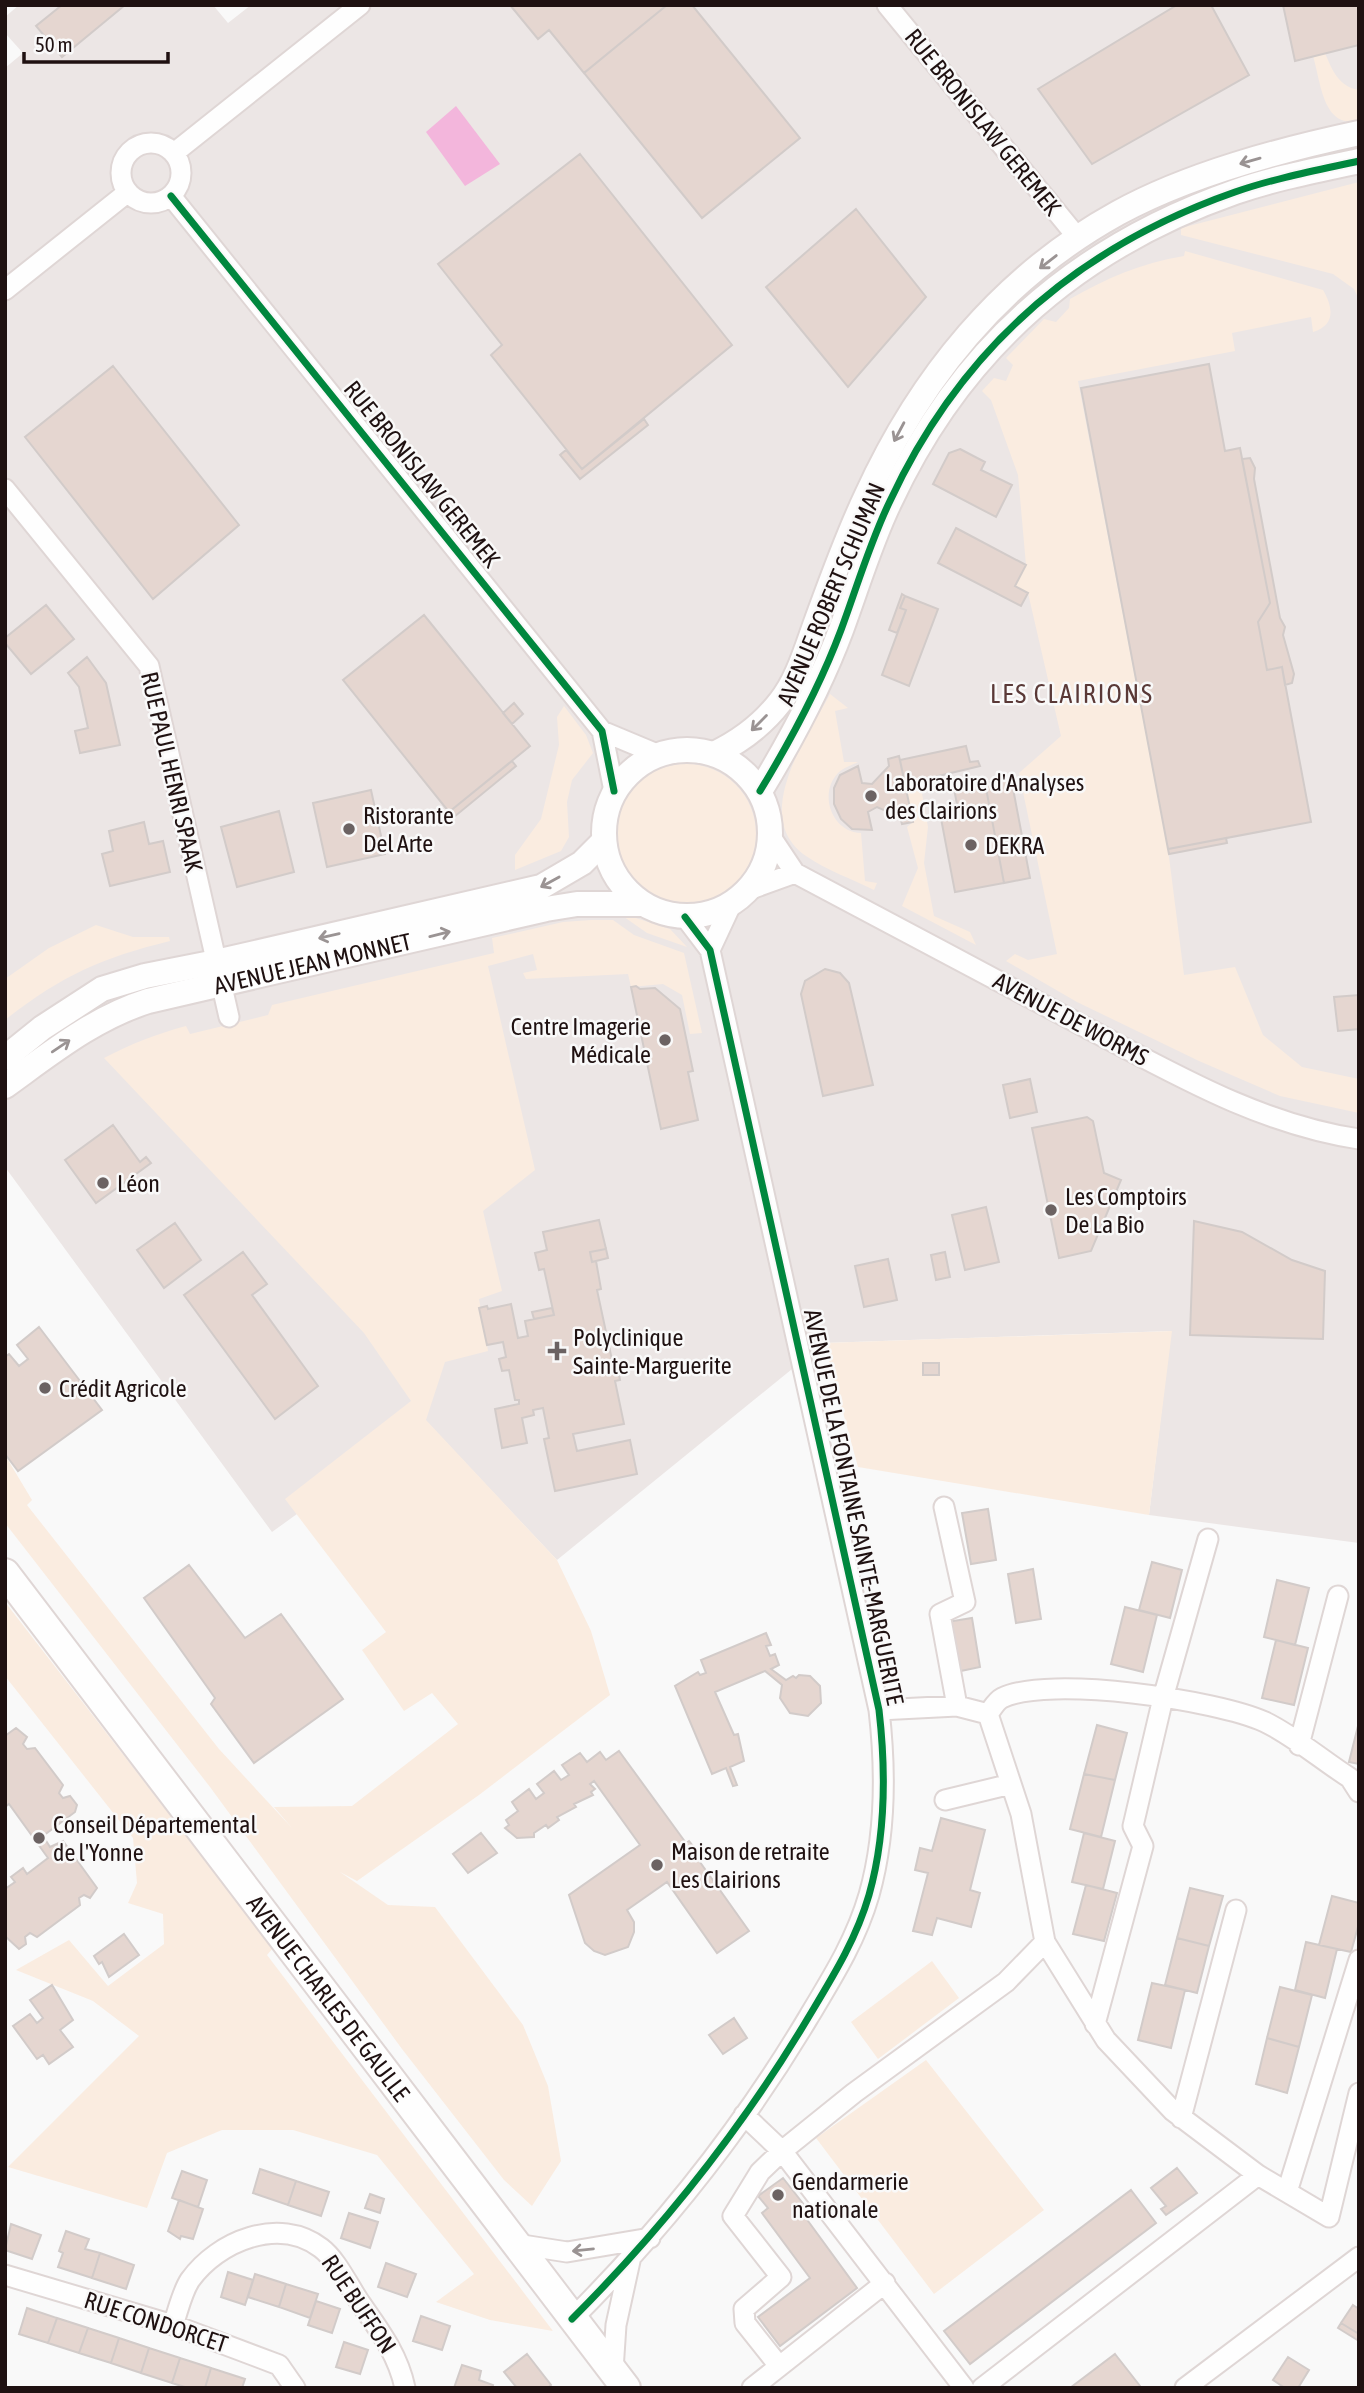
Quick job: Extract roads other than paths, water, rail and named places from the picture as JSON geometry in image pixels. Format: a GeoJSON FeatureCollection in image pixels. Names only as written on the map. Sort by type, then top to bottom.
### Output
{"type":"FeatureCollection","features":[{"type":"Feature","properties":{"kind":"main road","name":"AVENUE CHARLES DE GAULLE"},"geometry":{"type":"LineString","coordinates":[[5,1573],[619,2379]]}},
{"type":"Feature","properties":{"kind":"street"},"geometry":{"type":"LineString","coordinates":[[174,153],[360,5]]}},
{"type":"Feature","properties":{"kind":"street","name":"RUE BRONISLAW GEREMEK"},"geometry":{"type":"LineString","coordinates":[[887,5],[1078,239]]}},
{"type":"Feature","properties":{"kind":"street","name":"AVENUE ROBERT SCHUMAN"},"geometry":{"type":"LineString","coordinates":[[714,754],[747,735],[781,701],[804,655],[866,497],[904,422],[944,362],[990,307],[1078,239],[1120,212],[1226,168],[1359,132]]}},
{"type":"Feature","properties":{"kind":"street"},"geometry":{"type":"LineString","coordinates":[[149,143],[167,147],[174,153],[181,170],[181,179],[171,195],[163,201],[144,202],[128,192],[121,174],[126,157],[133,150],[149,143]]}},
{"type":"Feature","properties":{"kind":"street","name":"AVENUE ROBERT SCHUMAN"},"geometry":{"type":"LineString","coordinates":[[760,791],[821,678],[890,501],[927,434],[954,393],[1012,327],[1086,264],[1177,214],[1238,191],[1359,161]]}},
{"type":"Feature","properties":{"kind":"street"},"geometry":{"type":"LineString","coordinates":[[5,290],[128,192]]}},
{"type":"Feature","properties":{"kind":"street","name":"RUE BRONISLAW GEREMEK"},"geometry":{"type":"LineString","coordinates":[[171,195],[602,731],[614,791]]}},
{"type":"Feature","properties":{"kind":"street","name":"RUE PAUL HENRI SPAAK"},"geometry":{"type":"LineString","coordinates":[[5,489],[149,666],[229,1017]]}},
{"type":"Feature","properties":{"kind":"street","name":"RUE BRONISLAW GEREMEK"},"geometry":{"type":"LineString","coordinates":[[602,731],[657,754]]}},
{"type":"Feature","properties":{"kind":"street"},"geometry":{"type":"LineString","coordinates":[[710,950],[731,905],[751,888],[765,864],[771,837],[769,813],[760,791],[740,769],[714,754],[692,750],[657,754],[632,769],[614,791],[606,815],[604,841],[610,866],[623,887],[642,904],[662,913],[685,917],[731,905]]}},
{"type":"Feature","properties":{"kind":"street","name":"AVENUE DE WORMS"},"geometry":{"type":"LineString","coordinates":[[771,837],[794,873],[1243,1107],[1276,1120],[1359,1139]]}},
{"type":"Feature","properties":{"kind":"street","name":"AVENUE JEAN MONNET"},"geometry":{"type":"LineString","coordinates":[[5,1086],[58,1048],[118,1011],[218,973],[541,887],[582,863],[604,841]]}},
{"type":"Feature","properties":{"kind":"street"},"geometry":{"type":"LineString","coordinates":[[751,888],[794,873]]}},
{"type":"Feature","properties":{"kind":"street","name":"AVENUE JEAN MONNET"},"geometry":{"type":"LineString","coordinates":[[5,1058],[42,1028],[102,989],[145,976],[218,973],[577,904],[642,904]]}},
{"type":"Feature","properties":{"kind":"street","name":"AVENUE DE LA FONTAINE SAINTE-MARGUERITE"},"geometry":{"type":"LineString","coordinates":[[572,2319],[649,2238],[744,2115],[783,2060],[829,1984],[859,1923],[878,1847],[884,1798],[879,1710],[710,950],[685,917]]}},
{"type":"Feature","properties":{"kind":"street"},"geometry":{"type":"LineString","coordinates":[[944,1507],[965,1602],[940,1614],[957,1706]]}},
{"type":"Feature","properties":{"kind":"street"},"geometry":{"type":"LineString","coordinates":[[1095,2024],[1143,1846],[1133,1826],[1163,1698],[1208,1539]]}},
{"type":"Feature","properties":{"kind":"street"},"geometry":{"type":"LineString","coordinates":[[1299,1745],[1338,1596]]}},
{"type":"Feature","properties":{"kind":"street"},"geometry":{"type":"LineString","coordinates":[[988,1714],[999,1698],[1027,1691],[1126,1693],[1202,1703],[1265,1722],[1350,1778],[1359,1792]]}},
{"type":"Feature","properties":{"kind":"street"},"geometry":{"type":"LineString","coordinates":[[879,1710],[957,1706],[988,1714]]}},
{"type":"Feature","properties":{"kind":"street"},"geometry":{"type":"LineString","coordinates":[[988,1714],[1021,1814],[1045,1942],[1106,2040],[1181,2118],[1258,2175],[1329,2217],[1359,2093]]}},
{"type":"Feature","properties":{"kind":"street"},"geometry":{"type":"LineString","coordinates":[[945,1800],[1011,1784]]}},
{"type":"Feature","properties":{"kind":"street"},"geometry":{"type":"LineString","coordinates":[[1181,2118],[1236,1910]]}},
{"type":"Feature","properties":{"kind":"street"},"geometry":{"type":"LineString","coordinates":[[779,2366],[745,2323],[744,2309],[781,2277],[733,2216],[760,2172],[854,2093],[1006,1982],[1045,1942]]}},
{"type":"Feature","properties":{"kind":"street"},"geometry":{"type":"LineString","coordinates":[[1287,2192],[1359,1960]]}},
{"type":"Feature","properties":{"kind":"street"},"geometry":{"type":"LineString","coordinates":[[744,2115],[782,2151],[964,2388]]}},
{"type":"Feature","properties":{"kind":"street"},"geometry":{"type":"LineString","coordinates":[[982,2388],[1258,2175]]}},
{"type":"Feature","properties":{"kind":"street","name":"RUE BUFFON"},"geometry":{"type":"LineString","coordinates":[[173,2325],[189,2281],[213,2257],[234,2242],[278,2232],[303,2237],[323,2249],[394,2352],[405,2388]]}},
{"type":"Feature","properties":{"kind":"street"},"geometry":{"type":"LineString","coordinates":[[516,2244],[567,2252],[649,2238]]}},
{"type":"Feature","properties":{"kind":"street"},"geometry":{"type":"LineString","coordinates":[[1185,2388],[1359,2257]]}},
{"type":"Feature","properties":{"kind":"street","name":"AVENUE DE LA FONTAINE SAINTE-MARGUERITE"},"geometry":{"type":"LineString","coordinates":[[619,2379],[616,2325],[630,2260]]}},
{"type":"Feature","properties":{"kind":"street","name":"RUE CONDORCET"},"geometry":{"type":"LineString","coordinates":[[5,2275],[173,2325],[279,2365],[295,2388]]}},
{"type":"Feature","properties":{"kind":"street"},"geometry":{"type":"LineString","coordinates":[[752,2388],[885,2283]]}},
{"type":"Feature","properties":{"kind":"place","name":"Laboratoire d'Analyses des Clairions"},"geometry":{"type":"Point","coordinates":[871,796]}},
{"type":"Feature","properties":{"kind":"place","name":"Ristorante Del Arte"},"geometry":{"type":"Point","coordinates":[349,829]}},
{"type":"Feature","properties":{"kind":"place","name":"DEKRA"},"geometry":{"type":"Point","coordinates":[971,845]}},
{"type":"Feature","properties":{"kind":"place","name":"Centre Imagerie Médicale"},"geometry":{"type":"Point","coordinates":[665,1040]}},
{"type":"Feature","properties":{"kind":"place","name":"Léon"},"geometry":{"type":"Point","coordinates":[103,1183]}},
{"type":"Feature","properties":{"kind":"place","name":"Les Comptoirs De La Bio"},"geometry":{"type":"Point","coordinates":[1051,1210]}},
{"type":"Feature","properties":{"kind":"place","name":"Polyclinique Sainte-Marguerite"},"geometry":{"type":"Point","coordinates":[557,1351]}},
{"type":"Feature","properties":{"kind":"place","name":"Crédit Agricole"},"geometry":{"type":"Point","coordinates":[45,1388]}},
{"type":"Feature","properties":{"kind":"place","name":"Conseil Départemental de l'Yonne"},"geometry":{"type":"Point","coordinates":[39,1838]}},
{"type":"Feature","properties":{"kind":"place","name":"Maison de retraite Les Clairions"},"geometry":{"type":"Point","coordinates":[657,1865]}},
{"type":"Feature","properties":{"kind":"place","name":"Gendarmerie nationale"},"geometry":{"type":"Point","coordinates":[778,2195]}},
{"type":"Feature","properties":{"kind":"district","name":"LES CLAIRIONS"},"geometry":{"type":"Point","coordinates":[1072,694]}}]}
